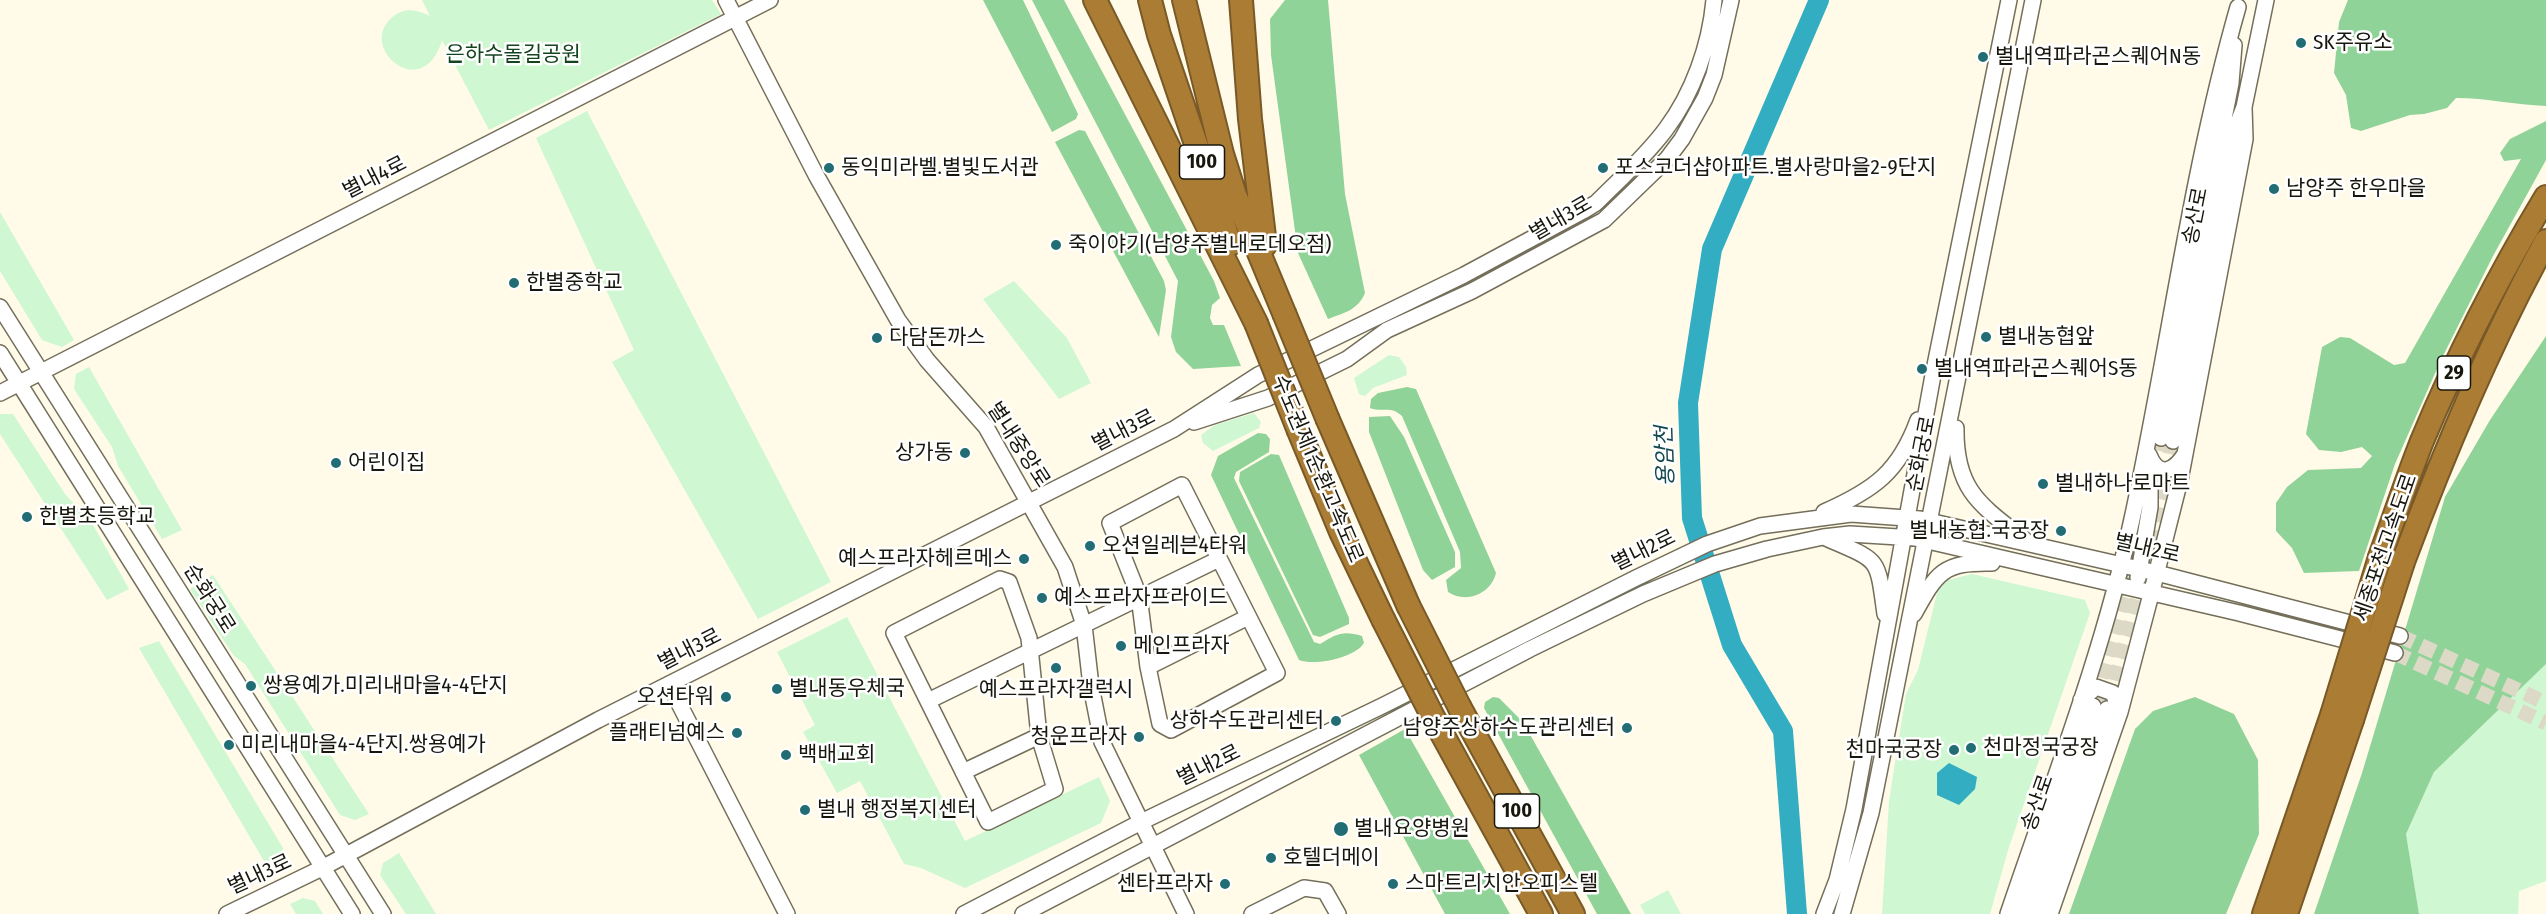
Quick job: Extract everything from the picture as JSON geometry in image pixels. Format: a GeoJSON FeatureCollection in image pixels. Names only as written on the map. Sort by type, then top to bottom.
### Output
{"type":"FeatureCollection","features":[{"type":"Feature","properties":{"kind":"highway"},"geometry":{"type":"LineString","coordinates":[[1095,0],[1256,323]]}},
{"type":"Feature","properties":{"kind":"highway","name":"수도권제1순환고속도로"},"geometry":{"type":"LineString","coordinates":[[1150,0],[1163,46],[1256,323],[1341,532],[1435,721],[1541,914]]}},
{"type":"Feature","properties":{"kind":"highway","name":"수도권제1순환고속도로"},"geometry":{"type":"LineString","coordinates":[[1184,0],[1231,184],[1328,420],[1408,605],[1460,708],[1573,914]]}},
{"type":"Feature","properties":{"kind":"highway"},"geometry":{"type":"LineString","coordinates":[[1241,0],[1257,195],[1268,262],[1284,313]]}},
{"type":"Feature","properties":{"kind":"highway","name":"세종포천고속도로"},"geometry":{"type":"LineString","coordinates":[[2286,914],[2342,718],[2380,557],[2422,442],[2449,383],[2496,286],[2546,197]]}},
{"type":"Feature","properties":{"kind":"highway","name":"세종포천고속도로"},"geometry":{"type":"LineString","coordinates":[[2264,914],[2439,465],[2511,304],[2546,241]]}},
{"type":"Feature","properties":{"kind":"street","name":"별내중앙로"},"geometry":{"type":"LineString","coordinates":[[726,0],[816,176],[898,320],[927,360],[986,427],[1031,503],[1065,567],[1084,625],[1091,686],[1102,742],[1151,847],[1186,914]]}},
{"type":"Feature","properties":{"kind":"street","name":"별내4로"},"geometry":{"type":"LineString","coordinates":[[0,393],[770,0]]}},
{"type":"Feature","properties":{"kind":"street","name":"별내3로"},"geometry":{"type":"LineString","coordinates":[[227,914],[322,868],[669,684],[1174,429],[1258,375],[1464,275],[1596,203],[1666,129],[1695,78],[1712,21],[1714,0]]}},
{"type":"Feature","properties":{"kind":"street","name":"별내3로"},"geometry":{"type":"LineString","coordinates":[[1174,429],[1268,398],[1347,359],[1387,330],[1472,291],[1604,220],[1667,159],[1682,139],[1706,98],[1714,75],[1731,0]]}},
{"type":"Feature","properties":{"kind":"street","name":"순화궁로"},"geometry":{"type":"LineString","coordinates":[[1824,914],[1838,880],[1870,722],[1931,386],[2010,0]]}},
{"type":"Feature","properties":{"kind":"street","name":"순화궁로"},"geometry":{"type":"LineString","coordinates":[[1842,914],[1871,813],[1879,762],[1957,389],[2033,0]]}},
{"type":"Feature","properties":{"kind":"street","name":"송산로"},"geometry":{"type":"LineString","coordinates":[[2158,445],[2233,136],[2244,107],[2266,0]]}},
{"type":"Feature","properties":{"kind":"street"},"geometry":{"type":"LineString","coordinates":[[2136,590],[2217,82],[2239,4]]}},
{"type":"Feature","properties":{"kind":"street"},"geometry":{"type":"LineString","coordinates":[[2008,914],[2152,593],[2186,453],[2245,139],[2244,107]]}},
{"type":"Feature","properties":{"kind":"street","name":"순화궁로"},"geometry":{"type":"LineString","coordinates":[[0,307],[383,914]]}},
{"type":"Feature","properties":{"kind":"street"},"geometry":{"type":"LineString","coordinates":[[0,352],[352,914]]}},
{"type":"Feature","properties":{"kind":"street"},"geometry":{"type":"LineString","coordinates":[[1811,518],[1877,485],[1897,464],[1911,439],[1931,386]]}},
{"type":"Feature","properties":{"kind":"street"},"geometry":{"type":"LineString","coordinates":[[1957,389],[1955,448],[1961,476],[1976,501],[2030,544]]}},
{"type":"Feature","properties":{"kind":"street"},"geometry":{"type":"LineString","coordinates":[[2158,445],[2154,465],[2161,470],[2177,467],[2186,453]]}},
{"type":"Feature","properties":{"kind":"street"},"geometry":{"type":"LineString","coordinates":[[2050,914],[2100,707],[2114,585],[2158,445]]}},
{"type":"Feature","properties":{"kind":"street"},"geometry":{"type":"LineString","coordinates":[[1182,485],[1277,673],[1171,730],[1160,724],[1148,667],[1139,596],[1110,523],[1182,485]]}},
{"type":"Feature","properties":{"kind":"street","name":"별내2로"},"geometry":{"type":"LineString","coordinates":[[964,914],[1141,822],[1382,706],[1636,578],[1707,544],[1779,522],[1851,514],[1930,521],[2157,573],[2400,636]]}},
{"type":"Feature","properties":{"kind":"street","name":"별내2로"},"geometry":{"type":"LineString","coordinates":[[1023,914],[1490,670],[1643,594],[1716,564],[1823,537],[1850,534],[1925,541],[2152,593],[2395,653]]}},
{"type":"Feature","properties":{"kind":"street"},"geometry":{"type":"LineString","coordinates":[[1823,537],[1868,556],[1880,571],[1887,627]]}},
{"type":"Feature","properties":{"kind":"street"},"geometry":{"type":"LineString","coordinates":[[928,701],[1031,652],[1139,596],[1219,559]]}},
{"type":"Feature","properties":{"kind":"street"},"geometry":{"type":"LineString","coordinates":[[1907,627],[1928,588],[1944,570],[1963,563],[2021,563]]}},
{"type":"Feature","properties":{"kind":"street"},"geometry":{"type":"LineString","coordinates":[[1000,579],[1009,582],[1031,652],[1039,736],[1055,789],[988,822],[894,633],[1000,579]]}},
{"type":"Feature","properties":{"kind":"street"},"geometry":{"type":"LineString","coordinates":[[1148,667],[1248,617]]}},
{"type":"Feature","properties":{"kind":"street"},"geometry":{"type":"LineString","coordinates":[[669,684],[787,914]]}},
{"type":"Feature","properties":{"kind":"street","name":"송산로"},"geometry":{"type":"LineString","coordinates":[[2020,914],[2100,707]]}},
{"type":"Feature","properties":{"kind":"street","name":"송산로"},"geometry":{"type":"LineString","coordinates":[[2035,914],[2100,707]]}},
{"type":"Feature","properties":{"kind":"street"},"geometry":{"type":"LineString","coordinates":[[963,772],[1039,736]]}},
{"type":"Feature","properties":{"kind":"street"},"geometry":{"type":"LineString","coordinates":[[1252,914],[1304,888],[1325,891],[1338,914]]}},
{"type":"Feature","properties":{"kind":"green space","name":"은하수돌길공원"},"geometry":{"type":"Polygon","coordinates":[[[422,0],[712,0],[721,14],[489,130],[442,40],[433,59],[421,68],[408,69],[396,63],[386,53],[382,41],[384,27],[399,12],[417,11],[430,16],[422,0]]]}},
{"type":"Feature","properties":{"kind":"green space"},"geometry":{"type":"Polygon","coordinates":[[[983,0],[1023,0],[1078,114],[1076,119],[1052,132],[983,0]]]}},
{"type":"Feature","properties":{"kind":"green space"},"geometry":{"type":"Polygon","coordinates":[[[1032,0],[1064,0],[1214,281],[1220,298],[1212,305],[1210,318],[1213,325],[1224,325],[1241,366],[1193,369],[1176,352],[1171,337],[1178,281],[1032,0]]]}},
{"type":"Feature","properties":{"kind":"green space"},"geometry":{"type":"Polygon","coordinates":[[[1285,0],[1328,0],[1345,194],[1365,293],[1354,307],[1328,319],[1298,253],[1271,55],[1270,19],[1285,0]]]}},
{"type":"Feature","properties":{"kind":"green space"},"geometry":{"type":"Polygon","coordinates":[[[2348,0],[2546,0],[2546,106],[2456,98],[2447,108],[2410,115],[2361,131],[2351,128],[2346,95],[2334,73],[2339,22],[2348,0]]]}},
{"type":"Feature","properties":{"kind":"green space"},"geometry":{"type":"Polygon","coordinates":[[[587,111],[831,582],[758,619],[612,362],[634,350],[536,138],[587,111]]]}},
{"type":"Feature","properties":{"kind":"green space"},"geometry":{"type":"Polygon","coordinates":[[[2546,121],[2546,160],[2493,256],[2440,362],[2395,464],[2359,571],[2304,573],[2292,548],[2276,531],[2276,503],[2287,487],[2308,470],[2361,468],[2372,456],[2362,447],[2341,452],[2319,450],[2306,434],[2322,347],[2340,337],[2350,338],[2394,365],[2405,363],[2521,159],[2504,161],[2500,153],[2510,139],[2546,121]]]}},
{"type":"Feature","properties":{"kind":"green space"},"geometry":{"type":"Polygon","coordinates":[[[1079,130],[1085,131],[1164,281],[1166,290],[1159,337],[1055,142],[1079,130]]]}},
{"type":"Feature","properties":{"kind":"green space"},"geometry":{"type":"Polygon","coordinates":[[[0,212],[74,340],[62,347],[42,340],[0,271],[0,212]]]}},
{"type":"Feature","properties":{"kind":"green space"},"geometry":{"type":"Polygon","coordinates":[[[1014,281],[1067,338],[1091,383],[1059,399],[983,299],[1014,281]]]}},
{"type":"Feature","properties":{"kind":"green space"},"geometry":{"type":"Polygon","coordinates":[[[2546,336],[2546,664],[2434,772],[2406,834],[2419,914],[2314,914],[2362,773],[2445,497],[2490,420],[2546,336]]]}},
{"type":"Feature","properties":{"kind":"green space"},"geometry":{"type":"Polygon","coordinates":[[[1389,355],[1399,357],[1406,367],[1407,375],[1373,388],[1365,396],[1359,394],[1354,378],[1389,355]]]}},
{"type":"Feature","properties":{"kind":"green space"},"geometry":{"type":"Polygon","coordinates":[[[89,367],[182,530],[162,539],[118,466],[112,447],[74,389],[76,374],[89,367]]]}},
{"type":"Feature","properties":{"kind":"green space"},"geometry":{"type":"Polygon","coordinates":[[[1407,387],[1416,389],[1496,573],[1489,587],[1477,595],[1462,597],[1448,592],[1446,580],[1461,568],[1460,552],[1402,416],[1390,410],[1370,408],[1371,399],[1378,393],[1407,387]]]}},
{"type":"Feature","properties":{"kind":"green space"},"geometry":{"type":"Polygon","coordinates":[[[1254,413],[1261,422],[1259,428],[1213,451],[1203,443],[1201,435],[1215,425],[1254,413]]]}},
{"type":"Feature","properties":{"kind":"green space"},"geometry":{"type":"Polygon","coordinates":[[[0,414],[13,414],[65,494],[92,523],[129,589],[107,600],[0,434],[0,414]]]}},
{"type":"Feature","properties":{"kind":"green space"},"geometry":{"type":"Polygon","coordinates":[[[1390,416],[1404,437],[1455,552],[1455,567],[1432,580],[1423,570],[1369,432],[1369,417],[1390,416]]]}},
{"type":"Feature","properties":{"kind":"green space"},"geometry":{"type":"Polygon","coordinates":[[[1258,433],[1266,434],[1270,439],[1269,452],[1236,472],[1234,478],[1314,642],[1320,644],[1335,635],[1345,633],[1362,636],[1364,643],[1344,657],[1315,662],[1299,660],[1211,475],[1218,456],[1258,433]]]}},
{"type":"Feature","properties":{"kind":"green space"},"geometry":{"type":"Polygon","coordinates":[[[1271,454],[1279,455],[1349,618],[1349,624],[1320,637],[1313,635],[1239,481],[1240,472],[1271,454]]]}},
{"type":"Feature","properties":{"kind":"green space","name":"천마정국궁장"},"geometry":{"type":"Polygon","coordinates":[[[1972,574],[2085,600],[2090,613],[2009,847],[1990,914],[1882,914],[1889,801],[1906,694],[1918,670],[1938,589],[1948,580],[1972,574]]]}},
{"type":"Feature","properties":{"kind":"green space"},"geometry":{"type":"Polygon","coordinates":[[[213,575],[369,814],[355,820],[340,815],[245,664],[234,656],[190,589],[213,575]]]}},
{"type":"Feature","properties":{"kind":"green space"},"geometry":{"type":"Polygon","coordinates":[[[847,617],[965,841],[1099,777],[1110,801],[1101,823],[965,888],[921,868],[904,864],[860,781],[837,793],[803,732],[815,725],[777,652],[847,617]]]}},
{"type":"Feature","properties":{"kind":"green space"},"geometry":{"type":"Polygon","coordinates":[[[159,641],[283,848],[280,862],[268,868],[139,648],[159,641]]]}},
{"type":"Feature","properties":{"kind":"green space"},"geometry":{"type":"Polygon","coordinates":[[[2546,664],[2546,881],[2519,891],[2518,914],[2419,914],[2406,834],[2434,772],[2546,664]]]}},
{"type":"Feature","properties":{"kind":"green space"},"geometry":{"type":"Polygon","coordinates":[[[1493,697],[1499,698],[1523,722],[1631,914],[1597,914],[1484,708],[1485,702],[1493,697]]]}},
{"type":"Feature","properties":{"kind":"green space"},"geometry":{"type":"Polygon","coordinates":[[[2195,697],[2234,714],[2258,760],[2259,834],[2226,914],[2069,914],[2135,729],[2153,711],[2195,697]]]}},
{"type":"Feature","properties":{"kind":"green space"},"geometry":{"type":"Polygon","coordinates":[[[1405,729],[1510,914],[1445,914],[1359,755],[1405,729]]]}},
{"type":"Feature","properties":{"kind":"green space"},"geometry":{"type":"Polygon","coordinates":[[[399,853],[436,914],[406,914],[380,875],[383,863],[399,853]]]}},
{"type":"Feature","properties":{"kind":"green space"},"geometry":{"type":"Polygon","coordinates":[[[1668,890],[1681,914],[1645,914],[1640,905],[1668,890]]]}},
{"type":"Feature","properties":{"kind":"green space"},"geometry":{"type":"Polygon","coordinates":[[[303,898],[315,901],[323,914],[296,914],[290,904],[303,898]]]}},
{"type":"Feature","properties":{"kind":"water"},"geometry":{"type":"Polygon","coordinates":[[[1949,763],[1977,777],[1975,789],[1959,805],[1937,795],[1937,773],[1949,763]]]}},
{"type":"Feature","properties":{"kind":"waterway","name":"용암천"},"geometry":{"type":"LineString","coordinates":[[1797,914],[1783,731],[1732,645],[1692,518],[1688,403],[1712,249],[1819,0]]}},
{"type":"Feature","properties":{"kind":"tunnel"},"geometry":{"type":"LineString","coordinates":[[2153,473],[2161,438]]}},
{"type":"Feature","properties":{"kind":"tunnel"},"geometry":{"type":"LineString","coordinates":[[2150,544],[2173,441]]}},
{"type":"Feature","properties":{"kind":"tunnel"},"geometry":{"type":"LineString","coordinates":[[2095,700],[2135,555]]}},
{"type":"Feature","properties":{"kind":"tunnel"},"geometry":{"type":"LineString","coordinates":[[2109,703],[2143,579]]}},
{"type":"Feature","properties":{"kind":"tunnel"},"geometry":{"type":"LineString","coordinates":[[2400,636],[2546,703]]}},
{"type":"Feature","properties":{"kind":"tunnel"},"geometry":{"type":"LineString","coordinates":[[2395,653],[2546,723]]}},
{"type":"Feature","properties":{"kind":"place","name":"SK주유소"},"geometry":{"type":"Point","coordinates":[2301,43]}},
{"type":"Feature","properties":{"kind":"place","name":"별내역파라곤스퀘어N동"},"geometry":{"type":"Point","coordinates":[1983,57]}},
{"type":"Feature","properties":{"kind":"place","name":"동익미라벨.별빛도서관"},"geometry":{"type":"Point","coordinates":[829,168]}},
{"type":"Feature","properties":{"kind":"place","name":"포스코더샵아파트.별사랑마을2-9단지"},"geometry":{"type":"Point","coordinates":[1603,168]}},
{"type":"Feature","properties":{"kind":"place","name":"남양주 한우마을"},"geometry":{"type":"Point","coordinates":[2274,189]}},
{"type":"Feature","properties":{"kind":"place","name":"죽이야기(남양주별내로데오점)"},"geometry":{"type":"Point","coordinates":[1056,245]}},
{"type":"Feature","properties":{"kind":"place","name":"한별중학교"},"geometry":{"type":"Point","coordinates":[514,283]}},
{"type":"Feature","properties":{"kind":"place","name":"별내농협앞"},"geometry":{"type":"Point","coordinates":[1986,337]}},
{"type":"Feature","properties":{"kind":"place","name":"다담돈까스"},"geometry":{"type":"Point","coordinates":[877,338]}},
{"type":"Feature","properties":{"kind":"place","name":"별내역파라곤스퀘어S동"},"geometry":{"type":"Point","coordinates":[1922,369]}},
{"type":"Feature","properties":{"kind":"place","name":"상가동"},"geometry":{"type":"Point","coordinates":[965,453]}},
{"type":"Feature","properties":{"kind":"place","name":"어린이집"},"geometry":{"type":"Point","coordinates":[336,463]}},
{"type":"Feature","properties":{"kind":"place","name":"별내하나로마트"},"geometry":{"type":"Point","coordinates":[2043,484]}},
{"type":"Feature","properties":{"kind":"place","name":"한별초등학교"},"geometry":{"type":"Point","coordinates":[27,517]}},
{"type":"Feature","properties":{"kind":"place","name":"별내농협.국궁장"},"geometry":{"type":"Point","coordinates":[2061,531]}},
{"type":"Feature","properties":{"kind":"place","name":"오션일레븐4타워"},"geometry":{"type":"Point","coordinates":[1090,546]}},
{"type":"Feature","properties":{"kind":"place","name":"예스프라자헤르메스"},"geometry":{"type":"Point","coordinates":[1024,559]}},
{"type":"Feature","properties":{"kind":"place","name":"예스프라자프라이드"},"geometry":{"type":"Point","coordinates":[1042,598]}},
{"type":"Feature","properties":{"kind":"place","name":"메인프라자"},"geometry":{"type":"Point","coordinates":[1121,646]}},
{"type":"Feature","properties":{"kind":"place","name":"예스프라자갤럭시"},"geometry":{"type":"Point","coordinates":[1056,668]}},
{"type":"Feature","properties":{"kind":"place","name":"쌍용예가.미리내마을4-4단지"},"geometry":{"type":"Point","coordinates":[251,686]}},
{"type":"Feature","properties":{"kind":"place","name":"별내동우체국"},"geometry":{"type":"Point","coordinates":[777,689]}},
{"type":"Feature","properties":{"kind":"place","name":"오션타워"},"geometry":{"type":"Point","coordinates":[726,697]}},
{"type":"Feature","properties":{"kind":"place","name":"상하수도관리센터"},"geometry":{"type":"Point","coordinates":[1336,721]}},
{"type":"Feature","properties":{"kind":"place","name":"남양주상하수도관리센터"},"geometry":{"type":"Point","coordinates":[1627,728]}},
{"type":"Feature","properties":{"kind":"place","name":"플래티넘예스"},"geometry":{"type":"Point","coordinates":[737,733]}},
{"type":"Feature","properties":{"kind":"place","name":"청운프라자"},"geometry":{"type":"Point","coordinates":[1139,737]}},
{"type":"Feature","properties":{"kind":"place","name":"미리내마을4-4단지.쌍용예가"},"geometry":{"type":"Point","coordinates":[229,745]}},
{"type":"Feature","properties":{"kind":"place","name":"천마정국궁장"},"geometry":{"type":"Point","coordinates":[1971,748]}},
{"type":"Feature","properties":{"kind":"place","name":"천마국궁장"},"geometry":{"type":"Point","coordinates":[1954,750]}},
{"type":"Feature","properties":{"kind":"place","name":"백배교회"},"geometry":{"type":"Point","coordinates":[786,755]}},
{"type":"Feature","properties":{"kind":"place","name":"별내 행정복지센터"},"geometry":{"type":"Point","coordinates":[805,810]}},
{"type":"Feature","properties":{"kind":"place","name":"별내요양병원"},"geometry":{"type":"Point","coordinates":[1341,829]}},
{"type":"Feature","properties":{"kind":"place","name":"호텔더메이"},"geometry":{"type":"Point","coordinates":[1271,858]}},
{"type":"Feature","properties":{"kind":"place","name":"센타프라자"},"geometry":{"type":"Point","coordinates":[1225,884]}},
{"type":"Feature","properties":{"kind":"place","name":"스마트리치안오피스텔"},"geometry":{"type":"Point","coordinates":[1393,884]}}]}
